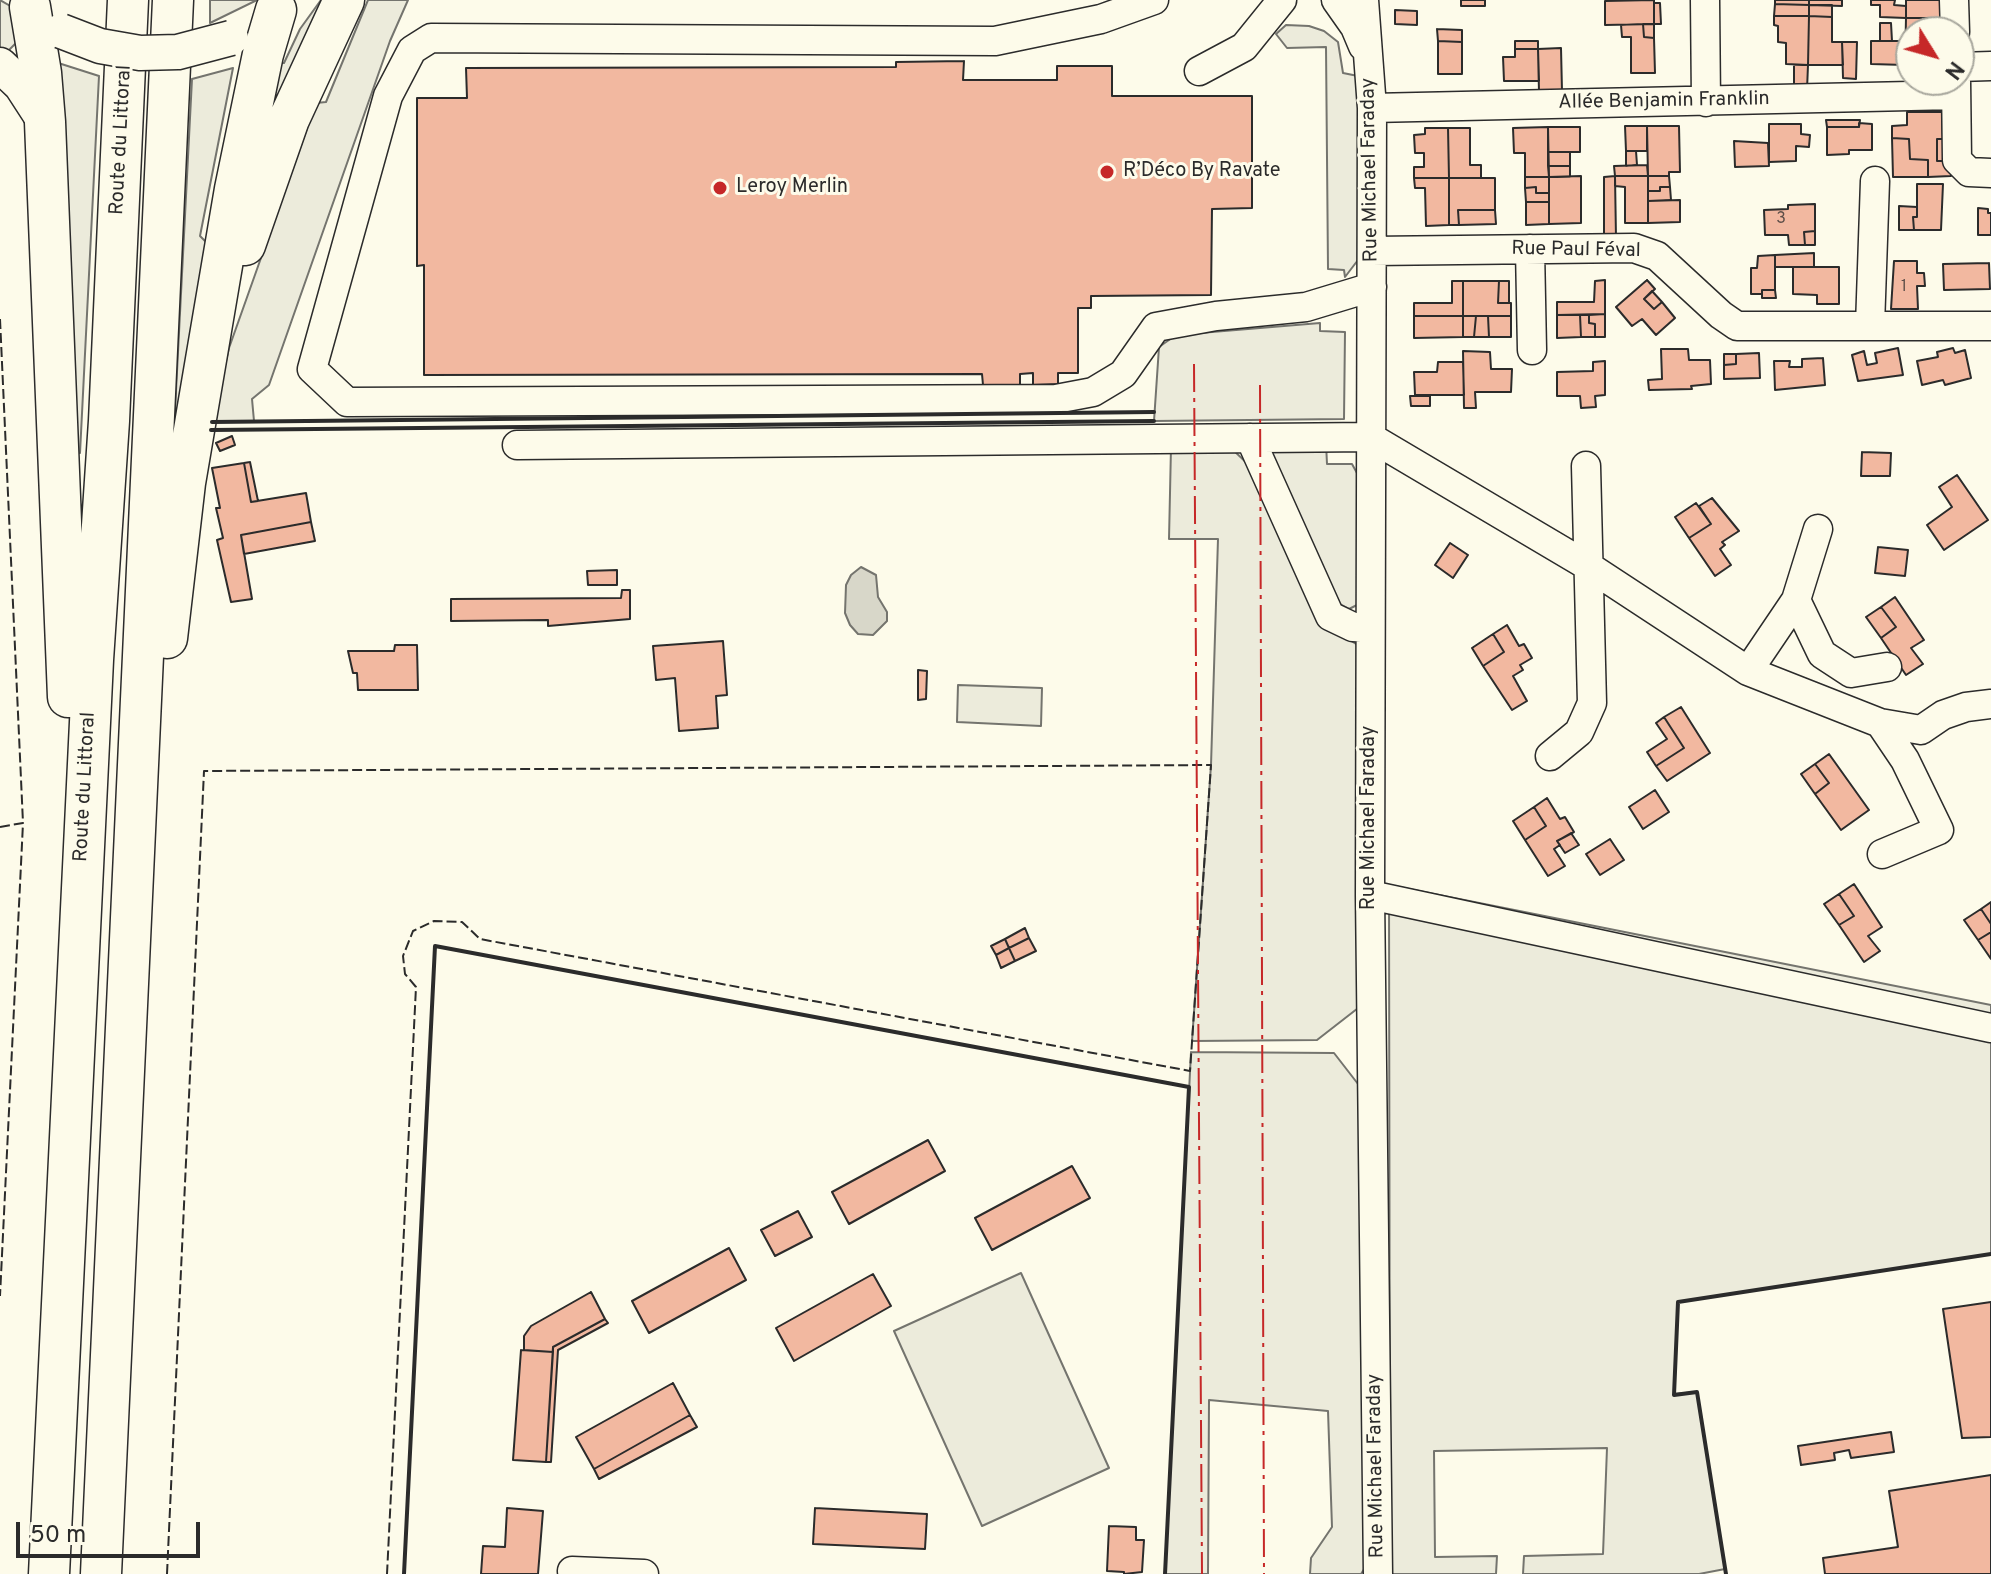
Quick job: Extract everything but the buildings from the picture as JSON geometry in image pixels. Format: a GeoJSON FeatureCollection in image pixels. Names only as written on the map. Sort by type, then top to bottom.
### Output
{"type":"FeatureCollection","features":[{"type":"Feature","properties":{"kind":"highway","name":"Route du Littoral"},"geometry":{"type":"LineString","coordinates":[[49,1574],[77,961],[109,421],[128,0]]}},
{"type":"Feature","properties":{"kind":"highway"},"geometry":{"type":"LineString","coordinates":[[101,1574],[173,0]]}},
{"type":"Feature","properties":{"kind":"highway"},"geometry":{"type":"LineString","coordinates":[[206,358],[279,147],[344,0]]}},
{"type":"Feature","properties":{"kind":"highway"},"geometry":{"type":"LineString","coordinates":[[27,4],[41,73],[45,122],[77,961]]}},
{"type":"Feature","properties":{"kind":"highway"},"geometry":{"type":"LineString","coordinates":[[127,983],[185,483],[235,189],[263,54],[280,5]]}},
{"type":"Feature","properties":{"kind":"main road"},"geometry":{"type":"LineString","coordinates":[[27,4],[61,31],[100,46],[140,53],[178,52],[231,38],[280,5]]}},
{"type":"Feature","properties":{"kind":"main road"},"geometry":{"type":"LineString","coordinates":[[0,65],[33,100],[45,122]]}},
{"type":"Feature","properties":{"kind":"street"},"geometry":{"type":"LineString","coordinates":[[1154,0],[1101,19],[995,41],[431,38],[412,50],[388,96],[312,369],[347,402],[1056,399],[1093,392],[1123,374],[1156,327],[1216,316],[1306,307],[1372,287]]}},
{"type":"Feature","properties":{"kind":"street"},"geometry":{"type":"LineString","coordinates":[[1199,71],[1244,47],[1282,0]]}},
{"type":"Feature","properties":{"kind":"street","name":"Rue Michael Faraday"},"geometry":{"type":"LineString","coordinates":[[1336,0],[1355,27],[1369,61]]}},
{"type":"Feature","properties":{"kind":"street","name":"Rue Michael Faraday"},"geometry":{"type":"LineString","coordinates":[[1364,0],[1372,108],[1370,895],[1378,1574]]}},
{"type":"Feature","properties":{"kind":"street"},"geometry":{"type":"LineString","coordinates":[[1705,0],[1706,102]]}},
{"type":"Feature","properties":{"kind":"street","name":"Allée Benjamin Franklin"},"geometry":{"type":"LineString","coordinates":[[1372,108],[1706,102],[1895,91]]}},
{"type":"Feature","properties":{"kind":"street"},"geometry":{"type":"LineString","coordinates":[[1956,96],[1957,160],[1969,172],[1991,173]]}},
{"type":"Feature","properties":{"kind":"street"},"geometry":{"type":"LineString","coordinates":[[1870,326],[1875,181]]}},
{"type":"Feature","properties":{"kind":"street","name":"Rue Paul Féval"},"geometry":{"type":"LineString","coordinates":[[1372,251],[1634,248],[1657,256],[1737,326],[1991,326]]}},
{"type":"Feature","properties":{"kind":"street"},"geometry":{"type":"LineString","coordinates":[[1530,249],[1532,350]]}},
{"type":"Feature","properties":{"kind":"street"},"geometry":{"type":"LineString","coordinates":[[517,445],[1370,437],[1588,566],[1748,671],[1880,723],[1921,730],[1955,711],[1991,704]]}},
{"type":"Feature","properties":{"kind":"street"},"geometry":{"type":"LineString","coordinates":[[1250,438],[1330,616],[1353,627],[1370,628]]}},
{"type":"Feature","properties":{"kind":"street"},"geometry":{"type":"LineString","coordinates":[[1550,756],[1579,732],[1592,703],[1586,466]]}},
{"type":"Feature","properties":{"kind":"street"},"geometry":{"type":"LineString","coordinates":[[1748,671],[1796,600],[1818,529]]}},
{"type":"Feature","properties":{"kind":"street"},"geometry":{"type":"LineString","coordinates":[[1796,600],[1822,654],[1851,673],[1887,667]]}},
{"type":"Feature","properties":{"kind":"street"},"geometry":{"type":"LineString","coordinates":[[1880,723],[1905,760],[1939,830],[1882,854]]}},
{"type":"Feature","properties":{"kind":"street"},"geometry":{"type":"LineString","coordinates":[[1370,895],[1991,1028]]}},
{"type":"Feature","properties":{"kind":"street"},"geometry":{"type":"LineString","coordinates":[[572,1571],[644,1574]]}},
{"type":"Feature","properties":{"kind":"shaded area"},"geometry":{"type":"Polygon","coordinates":[[[0,0],[12,7],[28,31],[3,56],[0,55],[0,0]]]}},
{"type":"Feature","properties":{"kind":"shaded area"},"geometry":{"type":"Polygon","coordinates":[[[210,0],[257,0],[210,23],[210,0]]]}},
{"type":"Feature","properties":{"kind":"shaded area"},"geometry":{"type":"Polygon","coordinates":[[[321,0],[337,0],[258,147],[277,63],[284,63],[300,29],[321,0]]]}},
{"type":"Feature","properties":{"kind":"shaded area"},"geometry":{"type":"Polygon","coordinates":[[[368,0],[408,0],[390,41],[269,385],[252,399],[254,421],[212,422],[229,348],[316,103],[326,102],[368,0]]]}},
{"type":"Feature","properties":{"kind":"shaded area"},"geometry":{"type":"Polygon","coordinates":[[[1286,25],[1309,26],[1324,31],[1338,42],[1343,73],[1358,76],[1361,256],[1345,277],[1344,270],[1328,269],[1326,47],[1287,48],[1276,34],[1286,25]]]}},
{"type":"Feature","properties":{"kind":"shaded area"},"geometry":{"type":"Polygon","coordinates":[[[52,61],[99,76],[80,453],[70,454],[52,61]]]}},
{"type":"Feature","properties":{"kind":"shaded area"},"geometry":{"type":"Polygon","coordinates":[[[233,68],[200,236],[207,243],[182,430],[174,430],[192,79],[233,68]]]}},
{"type":"Feature","properties":{"kind":"shaded area"},"geometry":{"type":"Polygon","coordinates":[[[1320,323],[1320,331],[1345,332],[1344,419],[1154,421],[1159,347],[1176,335],[1320,323]]]}},
{"type":"Feature","properties":{"kind":"shaded area"},"geometry":{"type":"Polygon","coordinates":[[[1326,443],[1327,464],[1352,464],[1363,484],[1363,602],[1349,609],[1330,599],[1270,460],[1273,444],[1326,443]]]}},
{"type":"Feature","properties":{"kind":"shaded area"},"geometry":{"type":"Polygon","coordinates":[[[1171,447],[1230,447],[1254,470],[1320,620],[1359,646],[1362,1005],[1317,1040],[1192,1041],[1211,765],[1218,539],[1169,539],[1171,447]]]}},
{"type":"Feature","properties":{"kind":"shaded area"},"geometry":{"type":"Polygon","coordinates":[[[861,567],[876,575],[878,597],[887,612],[887,621],[873,635],[858,634],[845,613],[846,585],[851,575],[861,567]]]}},
{"type":"Feature","properties":{"kind":"shaded area"},"geometry":{"type":"Polygon","coordinates":[[[958,685],[1042,688],[1041,726],[957,722],[958,685]]]}},
{"type":"Feature","properties":{"kind":"shaded area"},"geometry":{"type":"Polygon","coordinates":[[[1389,885],[1991,1005],[1991,1254],[1678,1302],[1674,1394],[1697,1392],[1725,1569],[1699,1574],[1523,1574],[1524,1556],[1603,1554],[1607,1448],[1434,1451],[1435,1557],[1497,1556],[1496,1574],[1390,1574],[1389,885]]]}},
{"type":"Feature","properties":{"kind":"shaded area"},"geometry":{"type":"Polygon","coordinates":[[[1191,1052],[1334,1053],[1365,1093],[1368,1563],[1361,1574],[1310,1574],[1311,1558],[1332,1527],[1328,1411],[1209,1400],[1208,1574],[1165,1574],[1191,1052]]]}},
{"type":"Feature","properties":{"kind":"shaded area"},"geometry":{"type":"Polygon","coordinates":[[[1021,1273],[1109,1468],[982,1526],[894,1331],[1021,1273]]]}},
{"type":"Feature","properties":{"kind":"fence"},"geometry":{"type":"LineString","coordinates":[[0,319],[23,823]]}},
{"type":"Feature","properties":{"kind":"fence"},"geometry":{"type":"LineString","coordinates":[[167,1574],[204,771],[1211,765],[1190,1071],[480,939],[462,922],[434,921],[413,931],[403,956],[405,974],[416,987],[387,1574]]}},
{"type":"Feature","properties":{"kind":"fence"},"geometry":{"type":"LineString","coordinates":[[0,827],[23,823],[0,1296]]}},
{"type":"Feature","properties":{"kind":"wall"},"geometry":{"type":"LineString","coordinates":[[212,422],[1154,412]]}},
{"type":"Feature","properties":{"kind":"wall"},"geometry":{"type":"LineString","coordinates":[[211,430],[1154,421]]}},
{"type":"Feature","properties":{"kind":"wall"},"geometry":{"type":"LineString","coordinates":[[404,1574],[435,946],[1189,1087],[1165,1574]]}},
{"type":"Feature","properties":{"kind":"wall"},"geometry":{"type":"LineString","coordinates":[[1726,1574],[1697,1392],[1674,1395],[1678,1302],[1991,1254]]}},
{"type":"Feature","properties":{"kind":"power"},"geometry":{"type":"LineString","coordinates":[[1194,364],[1202,1574]]}},
{"type":"Feature","properties":{"kind":"power"},"geometry":{"type":"LineString","coordinates":[[1260,385],[1264,1574]]}},
{"type":"Feature","properties":{"kind":"place","name":"R’Déco By Ravate"},"geometry":{"type":"Point","coordinates":[1107,172]}},
{"type":"Feature","properties":{"kind":"place","name":"Leroy Merlin"},"geometry":{"type":"Point","coordinates":[720,188]}}]}
